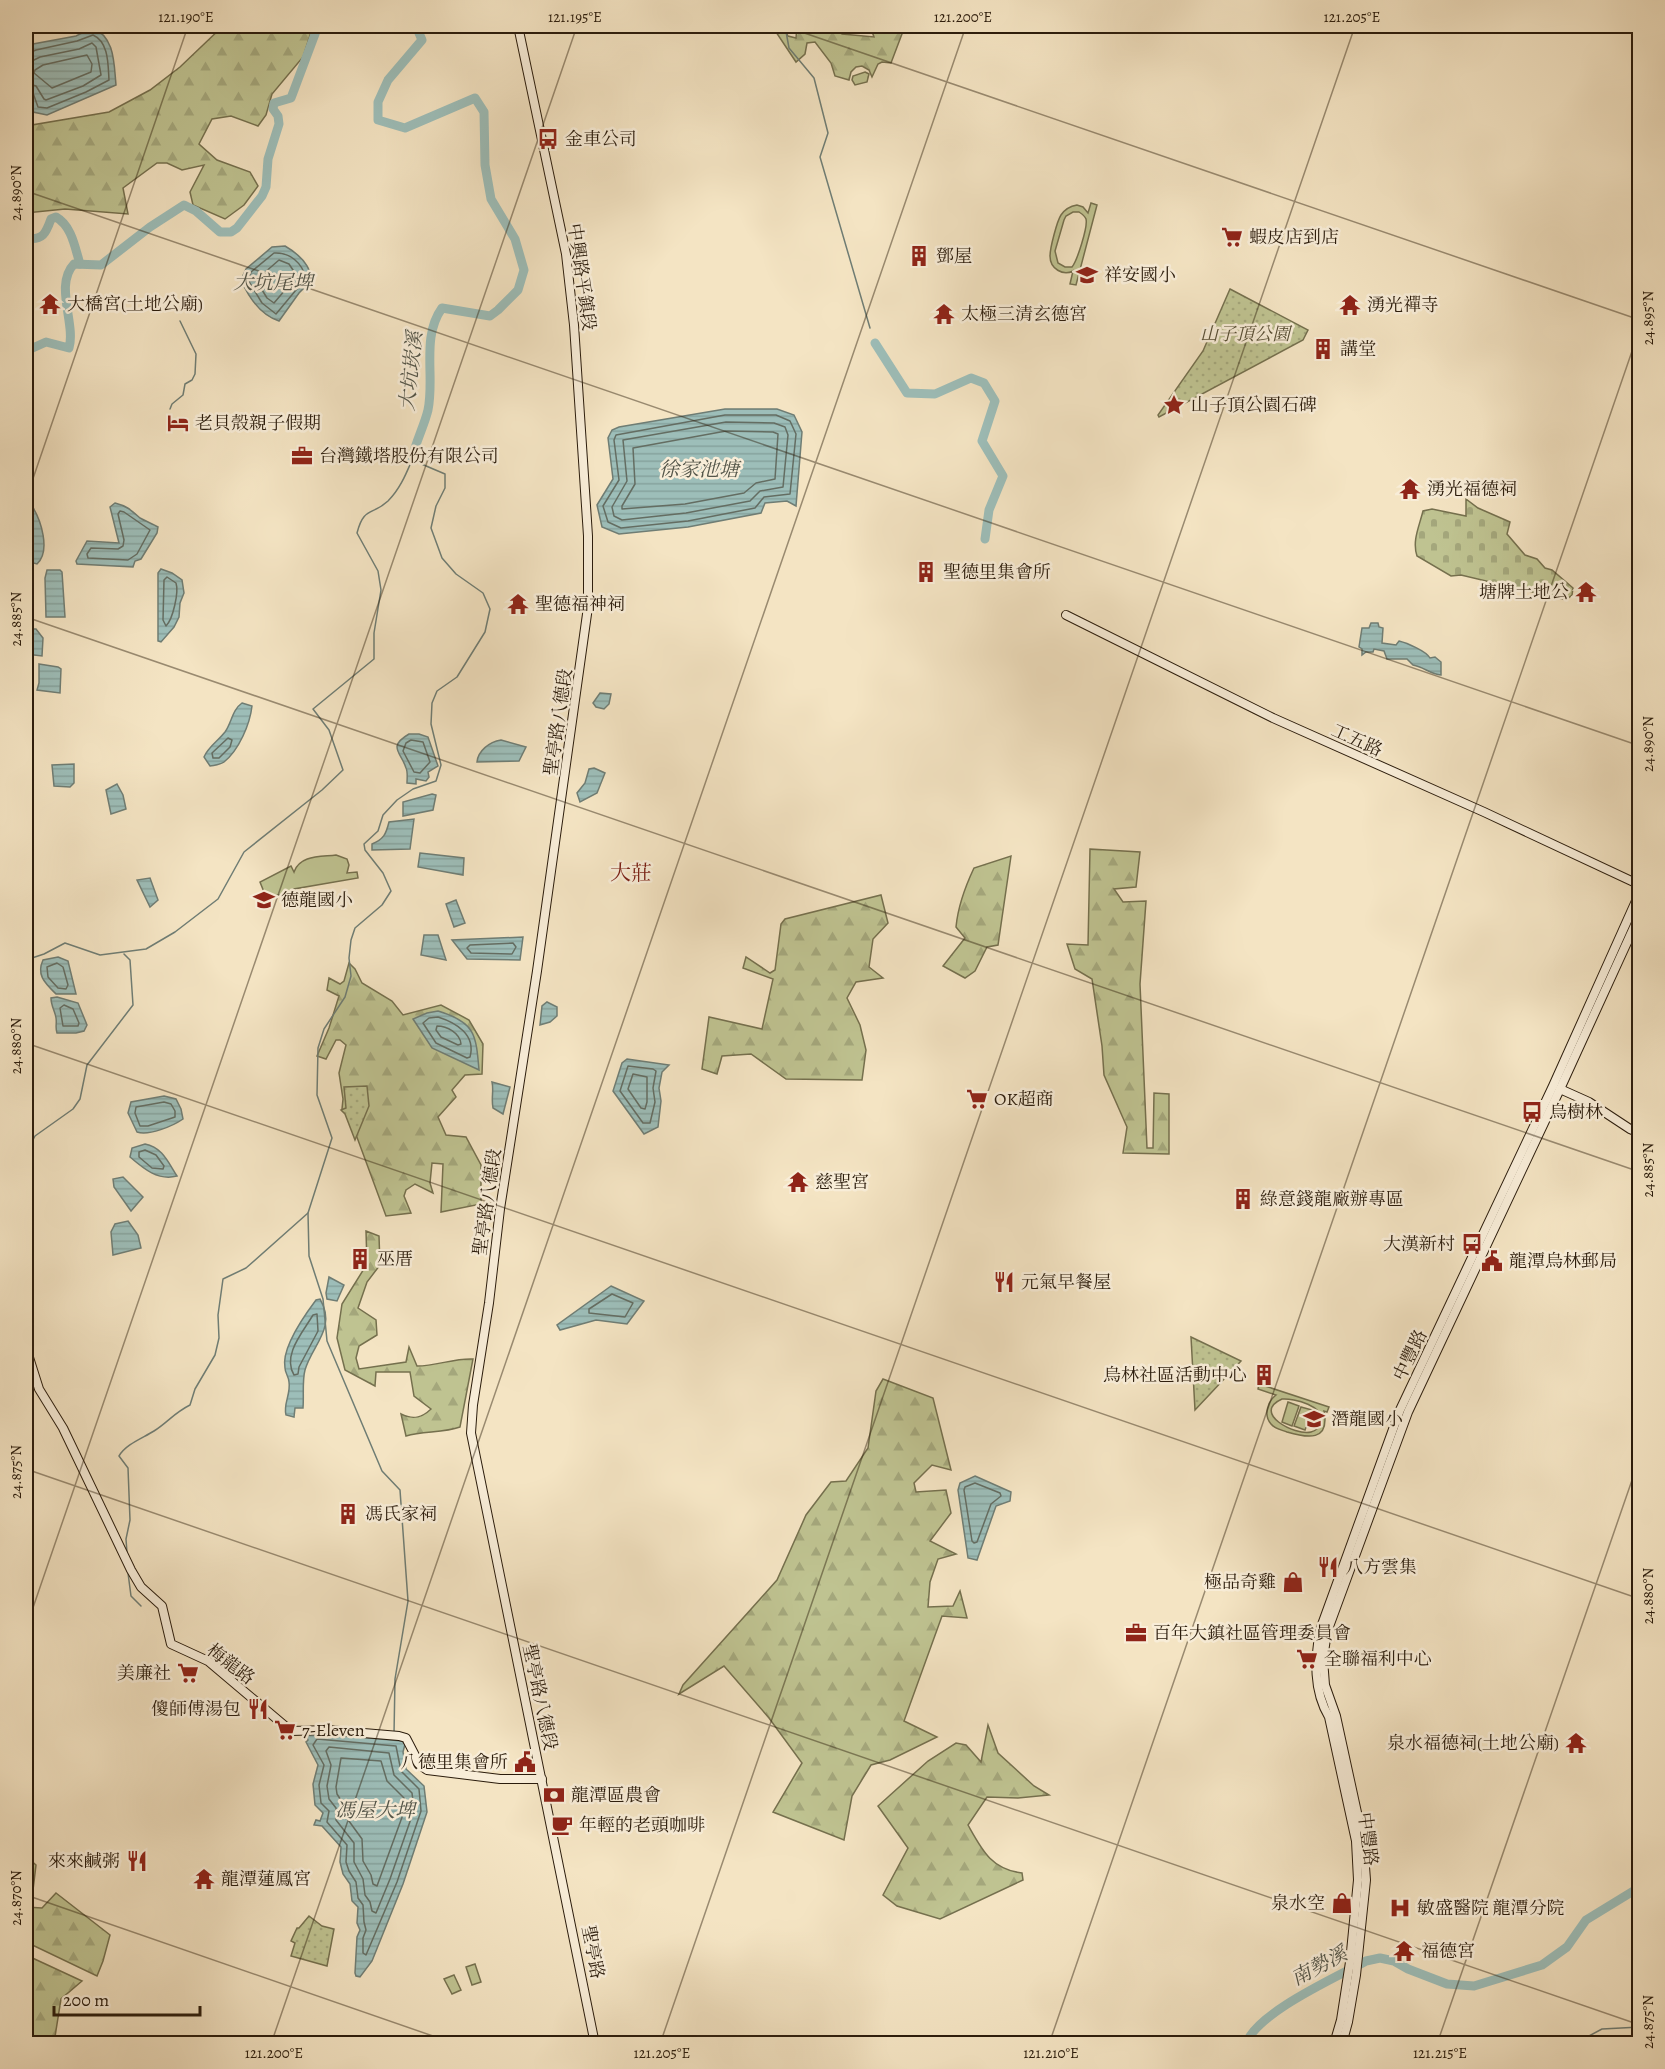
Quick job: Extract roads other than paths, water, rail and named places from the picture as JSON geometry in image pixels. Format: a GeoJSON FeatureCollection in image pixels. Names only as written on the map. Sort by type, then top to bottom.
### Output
{"type":"FeatureCollection","features":[{"type":"Feature","properties":{"kind":"street","name":"中興路平鎮段"},"geometry":{"type":"LineString","coordinates":[[518,26],[567,254],[588,536]]}},
{"type":"Feature","properties":{"kind":"street","name":"聖亭路八德段"},"geometry":{"type":"LineString","coordinates":[[561,1867],[471,1433],[500,1209],[583,651],[588,607],[588,536]]}},
{"type":"Feature","properties":{"kind":"street","name":"工五路"},"geometry":{"type":"LineString","coordinates":[[1066,615],[1273,718],[1484,812],[1640,885]]}},
{"type":"Feature","properties":{"kind":"street","name":"中豐路"},"geometry":{"type":"LineString","coordinates":[[1354,1961],[1358,1880],[1356,1841],[1329,1717],[1324,1709],[1318,1687],[1315,1659],[1320,1630],[1400,1410],[1553,1086],[1640,892]]}},
{"type":"Feature","properties":{"kind":"street","name":"中豐路"},"geometry":{"type":"LineString","coordinates":[[1354,1961],[1366,1880],[1363,1840],[1336,1716],[1325,1685],[1323,1659],[1327,1632],[1408,1412],[1640,914]]}},
{"type":"Feature","properties":{"kind":"street"},"geometry":{"type":"LineString","coordinates":[[1560,1089],[1589,1102],[1640,1133]]}},
{"type":"Feature","properties":{"kind":"street","name":"梅龍路"},"geometry":{"type":"LineString","coordinates":[[26,1348],[39,1389],[68,1439],[130,1569],[141,1587],[162,1606],[171,1644],[208,1661],[291,1731],[328,1730],[399,1736],[406,1738],[420,1765],[427,1770],[500,1779],[542,1779]]}},
{"type":"Feature","properties":{"kind":"street","name":"聖亭路"},"geometry":{"type":"LineString","coordinates":[[561,1867],[595,2043]]}},
{"type":"Feature","properties":{"kind":"street"},"geometry":{"type":"LineString","coordinates":[[1342,2043],[1348,2022],[1354,1961]]}},
{"type":"Feature","properties":{"kind":"street"},"geometry":{"type":"LineString","coordinates":[[1334,2043],[1352,1977]]}},
{"type":"Feature","properties":{"kind":"water"},"geometry":{"type":"Polygon","coordinates":[[[92,28],[100,32],[109,44],[114,60],[116,85],[47,115],[33,112],[26,89],[26,50],[33,44],[76,36],[92,28]]]}},
{"type":"Feature","properties":{"kind":"water","name":"大坑尾埤"},"geometry":{"type":"Polygon","coordinates":[[[285,246],[303,260],[312,280],[299,293],[279,321],[266,315],[256,305],[241,280],[246,269],[272,247],[285,246]]]}},
{"type":"Feature","properties":{"kind":"water","name":"徐家池塘"},"geometry":{"type":"Polygon","coordinates":[[[725,409],[777,409],[794,415],[802,432],[796,506],[787,501],[765,503],[761,513],[688,527],[619,534],[602,527],[597,505],[613,479],[608,438],[612,430],[725,409]]]}},
{"type":"Feature","properties":{"kind":"water"},"geometry":{"type":"Polygon","coordinates":[[[115,503],[126,507],[140,518],[158,527],[157,533],[141,559],[135,561],[133,567],[77,564],[76,561],[87,541],[119,543],[110,507],[115,503]]]}},
{"type":"Feature","properties":{"kind":"water"},"geometry":{"type":"Polygon","coordinates":[[[32,506],[39,519],[44,544],[37,564],[26,561],[26,510],[32,506]]]}},
{"type":"Feature","properties":{"kind":"water"},"geometry":{"type":"Polygon","coordinates":[[[161,569],[182,580],[184,593],[180,603],[179,617],[161,642],[158,641],[158,573],[161,569]]]}},
{"type":"Feature","properties":{"kind":"water"},"geometry":{"type":"Polygon","coordinates":[[[47,570],[62,572],[65,617],[46,617],[45,578],[47,570]]]}},
{"type":"Feature","properties":{"kind":"water"},"geometry":{"type":"Polygon","coordinates":[[[1371,623],[1378,623],[1379,627],[1383,628],[1382,643],[1396,645],[1399,641],[1421,650],[1430,658],[1435,657],[1441,662],[1441,675],[1413,665],[1407,659],[1387,659],[1384,651],[1374,649],[1373,652],[1366,652],[1362,655],[1362,649],[1359,647],[1362,628],[1369,628],[1371,623]]]}},
{"type":"Feature","properties":{"kind":"water"},"geometry":{"type":"Polygon","coordinates":[[[26,629],[36,629],[43,638],[42,656],[26,654],[26,629]]]}},
{"type":"Feature","properties":{"kind":"water"},"geometry":{"type":"Polygon","coordinates":[[[39,664],[61,669],[60,693],[37,690],[39,664]]]}},
{"type":"Feature","properties":{"kind":"water"},"geometry":{"type":"Polygon","coordinates":[[[600,693],[611,694],[609,704],[604,709],[596,707],[593,703],[600,693]]]}},
{"type":"Feature","properties":{"kind":"water"},"geometry":{"type":"Polygon","coordinates":[[[242,703],[252,706],[243,736],[224,762],[210,766],[204,757],[206,753],[225,732],[236,709],[242,703]]]}},
{"type":"Feature","properties":{"kind":"water"},"geometry":{"type":"Polygon","coordinates":[[[409,734],[428,737],[438,766],[428,772],[429,777],[426,781],[416,779],[416,784],[407,783],[407,770],[397,750],[402,739],[409,734]]]}},
{"type":"Feature","properties":{"kind":"water"},"geometry":{"type":"Polygon","coordinates":[[[501,740],[526,747],[519,761],[477,762],[479,754],[485,748],[501,740]]]}},
{"type":"Feature","properties":{"kind":"water"},"geometry":{"type":"Polygon","coordinates":[[[74,764],[74,783],[70,787],[54,786],[52,765],[74,764]]]}},
{"type":"Feature","properties":{"kind":"water"},"geometry":{"type":"Polygon","coordinates":[[[594,768],[605,773],[597,793],[580,802],[577,793],[585,783],[589,769],[594,768]]]}},
{"type":"Feature","properties":{"kind":"water"},"geometry":{"type":"Polygon","coordinates":[[[117,784],[123,795],[126,809],[111,814],[106,790],[117,784]]]}},
{"type":"Feature","properties":{"kind":"water"},"geometry":{"type":"Polygon","coordinates":[[[432,794],[436,795],[433,810],[403,816],[403,802],[432,794]]]}},
{"type":"Feature","properties":{"kind":"water"},"geometry":{"type":"Polygon","coordinates":[[[414,819],[410,849],[372,850],[372,844],[384,836],[389,822],[414,819]]]}},
{"type":"Feature","properties":{"kind":"water"},"geometry":{"type":"Polygon","coordinates":[[[420,853],[464,858],[463,875],[418,867],[420,853]]]}},
{"type":"Feature","properties":{"kind":"water"},"geometry":{"type":"Polygon","coordinates":[[[150,878],[158,900],[150,907],[137,880],[150,878]]]}},
{"type":"Feature","properties":{"kind":"water"},"geometry":{"type":"Polygon","coordinates":[[[456,900],[465,923],[454,927],[446,904],[456,900]]]}},
{"type":"Feature","properties":{"kind":"water"},"geometry":{"type":"Polygon","coordinates":[[[424,935],[438,935],[446,960],[421,955],[424,935]]]}},
{"type":"Feature","properties":{"kind":"water"},"geometry":{"type":"Polygon","coordinates":[[[523,937],[520,960],[467,959],[452,940],[523,937]]]}},
{"type":"Feature","properties":{"kind":"water"},"geometry":{"type":"Polygon","coordinates":[[[58,957],[68,961],[76,994],[56,994],[41,974],[43,960],[58,957]]]}},
{"type":"Feature","properties":{"kind":"water"},"geometry":{"type":"Polygon","coordinates":[[[57,997],[78,1003],[87,1025],[84,1031],[57,1033],[51,998],[57,997]]]}},
{"type":"Feature","properties":{"kind":"water"},"geometry":{"type":"Polygon","coordinates":[[[547,1002],[557,1007],[557,1016],[550,1022],[540,1025],[542,1006],[547,1002]]]}},
{"type":"Feature","properties":{"kind":"water"},"geometry":{"type":"Polygon","coordinates":[[[438,1011],[460,1020],[471,1031],[477,1047],[479,1070],[432,1048],[413,1019],[438,1011]]]}},
{"type":"Feature","properties":{"kind":"water"},"geometry":{"type":"Polygon","coordinates":[[[627,1059],[669,1065],[662,1072],[659,1088],[661,1101],[658,1127],[644,1134],[613,1091],[622,1063],[627,1059]]]}},
{"type":"Feature","properties":{"kind":"water"},"geometry":{"type":"Polygon","coordinates":[[[492,1082],[510,1087],[503,1114],[493,1108],[492,1082]]]}},
{"type":"Feature","properties":{"kind":"water"},"geometry":{"type":"Polygon","coordinates":[[[164,1096],[176,1099],[183,1119],[154,1131],[137,1132],[128,1113],[131,1102],[164,1096]]]}},
{"type":"Feature","properties":{"kind":"water"},"geometry":{"type":"Polygon","coordinates":[[[145,1144],[160,1152],[177,1176],[157,1175],[146,1170],[130,1157],[132,1148],[145,1144]]]}},
{"type":"Feature","properties":{"kind":"water"},"geometry":{"type":"Polygon","coordinates":[[[123,1177],[143,1197],[131,1211],[114,1187],[113,1179],[123,1177]]]}},
{"type":"Feature","properties":{"kind":"water"},"geometry":{"type":"Polygon","coordinates":[[[128,1221],[138,1235],[141,1248],[113,1255],[111,1232],[115,1224],[128,1221]]]}},
{"type":"Feature","properties":{"kind":"water"},"geometry":{"type":"Polygon","coordinates":[[[329,1277],[344,1285],[337,1301],[327,1299],[329,1277]]]}},
{"type":"Feature","properties":{"kind":"water"},"geometry":{"type":"Polygon","coordinates":[[[611,1286],[644,1301],[627,1324],[596,1320],[560,1330],[557,1325],[611,1286]]]}},
{"type":"Feature","properties":{"kind":"water"},"geometry":{"type":"Polygon","coordinates":[[[320,1299],[325,1309],[325,1328],[305,1370],[303,1408],[295,1408],[294,1417],[286,1415],[289,1380],[285,1368],[286,1351],[300,1323],[316,1300],[320,1299]]]}},
{"type":"Feature","properties":{"kind":"water"},"geometry":{"type":"Polygon","coordinates":[[[975,1476],[1011,1492],[1010,1501],[996,1506],[977,1560],[968,1558],[958,1490],[960,1483],[975,1476]]]}},
{"type":"Feature","properties":{"kind":"water","name":"馮屋大埤"},"geometry":{"type":"Polygon","coordinates":[[[314,1733],[402,1741],[405,1744],[403,1752],[406,1769],[424,1786],[427,1812],[403,1884],[372,1961],[360,1977],[355,1973],[357,1937],[360,1930],[357,1923],[358,1907],[352,1901],[350,1884],[343,1874],[340,1862],[341,1847],[322,1826],[314,1825],[316,1820],[320,1821],[323,1813],[315,1805],[313,1784],[318,1765],[306,1742],[308,1740],[306,1735],[314,1733]]]}},
{"type":"Feature","properties":{"kind":"waterway"},"geometry":{"type":"LineString","coordinates":[[26,351],[46,342],[69,348],[70,328],[65,293],[68,273],[74,264],[101,265],[150,227],[184,205],[196,211],[220,232],[231,232],[237,228],[262,196],[266,187],[268,159],[279,124],[278,116],[273,109],[274,103],[291,98],[318,26]]}},
{"type":"Feature","properties":{"kind":"waterway","name":"大坑崁溪"},"geometry":{"type":"LineString","coordinates":[[412,460],[428,410],[430,344],[436,319],[442,308],[490,316],[518,290],[524,270],[515,239],[491,199],[485,165],[484,112],[475,98],[405,128],[378,120],[378,102],[388,80],[422,40],[416,26]]}},
{"type":"Feature","properties":{"kind":"waterway"},"geometry":{"type":"LineString","coordinates":[[785,26],[789,48],[814,78],[828,133],[820,157],[870,328]]}},
{"type":"Feature","properties":{"kind":"waterway","name":"大坑崁溪"},"geometry":{"type":"LineString","coordinates":[[26,238],[32,239],[43,235],[51,219],[56,217],[66,226],[80,264]]}},
{"type":"Feature","properties":{"kind":"waterway"},"geometry":{"type":"LineString","coordinates":[[170,409],[172,404],[183,395],[185,384],[192,380],[195,374],[196,354],[180,321]]}},
{"type":"Feature","properties":{"kind":"waterway"},"geometry":{"type":"LineString","coordinates":[[875,343],[907,393],[935,394],[971,378],[984,383],[995,401],[982,441],[1003,476],[989,510],[985,539]]}},
{"type":"Feature","properties":{"kind":"waterway"},"geometry":{"type":"LineString","coordinates":[[26,960],[65,943],[100,955],[146,949],[175,932],[218,899],[244,852],[322,790],[343,770],[329,730],[313,709],[374,659],[374,633],[381,590],[378,571],[357,533],[360,524],[369,512],[388,501],[402,481],[412,460],[445,474],[445,488],[436,506],[431,528],[442,558],[456,574],[483,593],[490,609],[485,632],[457,677],[437,691],[432,703],[431,724],[441,765],[436,781],[413,789],[397,800],[383,815],[378,831],[364,844],[365,850],[383,873],[391,891],[382,905],[355,928],[349,958],[351,976],[345,997],[324,1029],[318,1048],[317,1095],[332,1138],[308,1213],[309,1256],[323,1299],[327,1341],[382,1471],[400,1490],[408,1601],[395,1679],[394,1734]]}},
{"type":"Feature","properties":{"kind":"waterway"},"geometry":{"type":"LineString","coordinates":[[26,1153],[35,1136],[73,1109],[80,1099],[87,1065],[133,1005],[130,960],[124,954]]}},
{"type":"Feature","properties":{"kind":"waterway"},"geometry":{"type":"LineString","coordinates":[[127,1553],[126,1539],[130,1520],[128,1468],[119,1456],[130,1445],[190,1405],[195,1389],[215,1355],[219,1338],[218,1315],[223,1279],[246,1268],[308,1213]]}},
{"type":"Feature","properties":{"kind":"waterway"},"geometry":{"type":"LineString","coordinates":[[128,1573],[131,1596],[141,1606]]}},
{"type":"Feature","properties":{"kind":"waterway","name":"南勢溪"},"geometry":{"type":"LineString","coordinates":[[1246,2044],[1253,2032],[1281,2008],[1366,1961],[1380,1958],[1394,1961],[1447,1984],[1474,1986],[1542,1965],[1567,1947],[1586,1920],[1635,1890],[1640,1883]]}},
{"type":"Feature","properties":{"kind":"waterway"},"geometry":{"type":"LineString","coordinates":[[1574,2044],[1602,2029],[1640,2027]]}},
{"type":"Feature","properties":{"kind":"place","name":"金車公司"},"geometry":{"type":"Point","coordinates":[548,139]}},
{"type":"Feature","properties":{"kind":"place","name":"蝦皮店到店"},"geometry":{"type":"Point","coordinates":[1232,237]}},
{"type":"Feature","properties":{"kind":"place","name":"鄧屋"},"geometry":{"type":"Point","coordinates":[919,256]}},
{"type":"Feature","properties":{"kind":"place","name":"祥安國小"},"geometry":{"type":"Point","coordinates":[1087,275]}},
{"type":"Feature","properties":{"kind":"place","name":"大橋宮(土地公廟)"},"geometry":{"type":"Point","coordinates":[50,304]}},
{"type":"Feature","properties":{"kind":"place","name":"湧光禪寺"},"geometry":{"type":"Point","coordinates":[1350,305]}},
{"type":"Feature","properties":{"kind":"place","name":"太極三清玄德宮"},"geometry":{"type":"Point","coordinates":[944,314]}},
{"type":"Feature","properties":{"kind":"place","name":"講堂"},"geometry":{"type":"Point","coordinates":[1323,349]}},
{"type":"Feature","properties":{"kind":"place","name":"山子頂公園石碑"},"geometry":{"type":"Point","coordinates":[1174,405]}},
{"type":"Feature","properties":{"kind":"place","name":"老貝殼親子假期"},"geometry":{"type":"Point","coordinates":[178,423]}},
{"type":"Feature","properties":{"kind":"place","name":"台灣鐵塔股份有限公司"},"geometry":{"type":"Point","coordinates":[302,456]}},
{"type":"Feature","properties":{"kind":"place","name":"湧光福德祠"},"geometry":{"type":"Point","coordinates":[1410,489]}},
{"type":"Feature","properties":{"kind":"place","name":"聖德里集會所"},"geometry":{"type":"Point","coordinates":[926,572]}},
{"type":"Feature","properties":{"kind":"place","name":"塘牌土地公"},"geometry":{"type":"Point","coordinates":[1586,592]}},
{"type":"Feature","properties":{"kind":"place","name":"聖德福神祠"},"geometry":{"type":"Point","coordinates":[518,604]}},
{"type":"Feature","properties":{"kind":"place","name":"德龍國小"},"geometry":{"type":"Point","coordinates":[264,900]}},
{"type":"Feature","properties":{"kind":"place","name":"OK超商"},"geometry":{"type":"Point","coordinates":[977,1099]}},
{"type":"Feature","properties":{"kind":"place","name":"烏樹林"},"geometry":{"type":"Point","coordinates":[1532,1112]}},
{"type":"Feature","properties":{"kind":"place","name":"慈聖宮"},"geometry":{"type":"Point","coordinates":[798,1182]}},
{"type":"Feature","properties":{"kind":"place","name":"綠意錢龍廠辦專區"},"geometry":{"type":"Point","coordinates":[1243,1199]}},
{"type":"Feature","properties":{"kind":"place","name":"大漢新村"},"geometry":{"type":"Point","coordinates":[1472,1244]}},
{"type":"Feature","properties":{"kind":"place","name":"巫厝"},"geometry":{"type":"Point","coordinates":[360,1259]}},
{"type":"Feature","properties":{"kind":"place","name":"龍潭烏林郵局"},"geometry":{"type":"Point","coordinates":[1492,1261]}},
{"type":"Feature","properties":{"kind":"place","name":"元氣早餐屋"},"geometry":{"type":"Point","coordinates":[1004,1282]}},
{"type":"Feature","properties":{"kind":"place","name":"烏林社區活動中心"},"geometry":{"type":"Point","coordinates":[1264,1375]}},
{"type":"Feature","properties":{"kind":"place","name":"潛龍國小"},"geometry":{"type":"Point","coordinates":[1314,1419]}},
{"type":"Feature","properties":{"kind":"place","name":"馮氏家祠"},"geometry":{"type":"Point","coordinates":[348,1514]}},
{"type":"Feature","properties":{"kind":"place","name":"八方雲集"},"geometry":{"type":"Point","coordinates":[1328,1567]}},
{"type":"Feature","properties":{"kind":"place","name":"極品奇雞"},"geometry":{"type":"Point","coordinates":[1293,1582]}},
{"type":"Feature","properties":{"kind":"place","name":"百年大鎮社區管理委員會"},"geometry":{"type":"Point","coordinates":[1136,1633]}},
{"type":"Feature","properties":{"kind":"place","name":"全聯福利中心"},"geometry":{"type":"Point","coordinates":[1307,1659]}},
{"type":"Feature","properties":{"kind":"place","name":"美廉社"},"geometry":{"type":"Point","coordinates":[188,1673]}},
{"type":"Feature","properties":{"kind":"place","name":"傻師傅湯包"},"geometry":{"type":"Point","coordinates":[258,1709]}},
{"type":"Feature","properties":{"kind":"place","name":"7-Eleven"},"geometry":{"type":"Point","coordinates":[285,1730]}},
{"type":"Feature","properties":{"kind":"place","name":"泉水福德祠(土地公廟)"},"geometry":{"type":"Point","coordinates":[1576,1743]}},
{"type":"Feature","properties":{"kind":"place","name":"八德里集會所"},"geometry":{"type":"Point","coordinates":[525,1762]}},
{"type":"Feature","properties":{"kind":"place","name":"龍潭區農會"},"geometry":{"type":"Point","coordinates":[554,1795]}},
{"type":"Feature","properties":{"kind":"place","name":"年輕的老頭咖啡"},"geometry":{"type":"Point","coordinates":[562,1825]}},
{"type":"Feature","properties":{"kind":"place","name":"來來鹹粥"},"geometry":{"type":"Point","coordinates":[137,1861]}},
{"type":"Feature","properties":{"kind":"place","name":"龍潭蓮鳳宮"},"geometry":{"type":"Point","coordinates":[204,1879]}},
{"type":"Feature","properties":{"kind":"place","name":"泉水空"},"geometry":{"type":"Point","coordinates":[1342,1903]}},
{"type":"Feature","properties":{"kind":"place","name":"敏盛醫院 龍潭分院"},"geometry":{"type":"Point","coordinates":[1400,1908]}},
{"type":"Feature","properties":{"kind":"place","name":"福德宮"},"geometry":{"type":"Point","coordinates":[1404,1951]}},
{"type":"Feature","properties":{"kind":"district","name":"大莊"},"geometry":{"type":"Point","coordinates":[631,873]}},
{"type":"Feature","properties":{"kind":"park label","name":"山子頂公園"},"geometry":{"type":"Point","coordinates":[1245,334]}}]}
